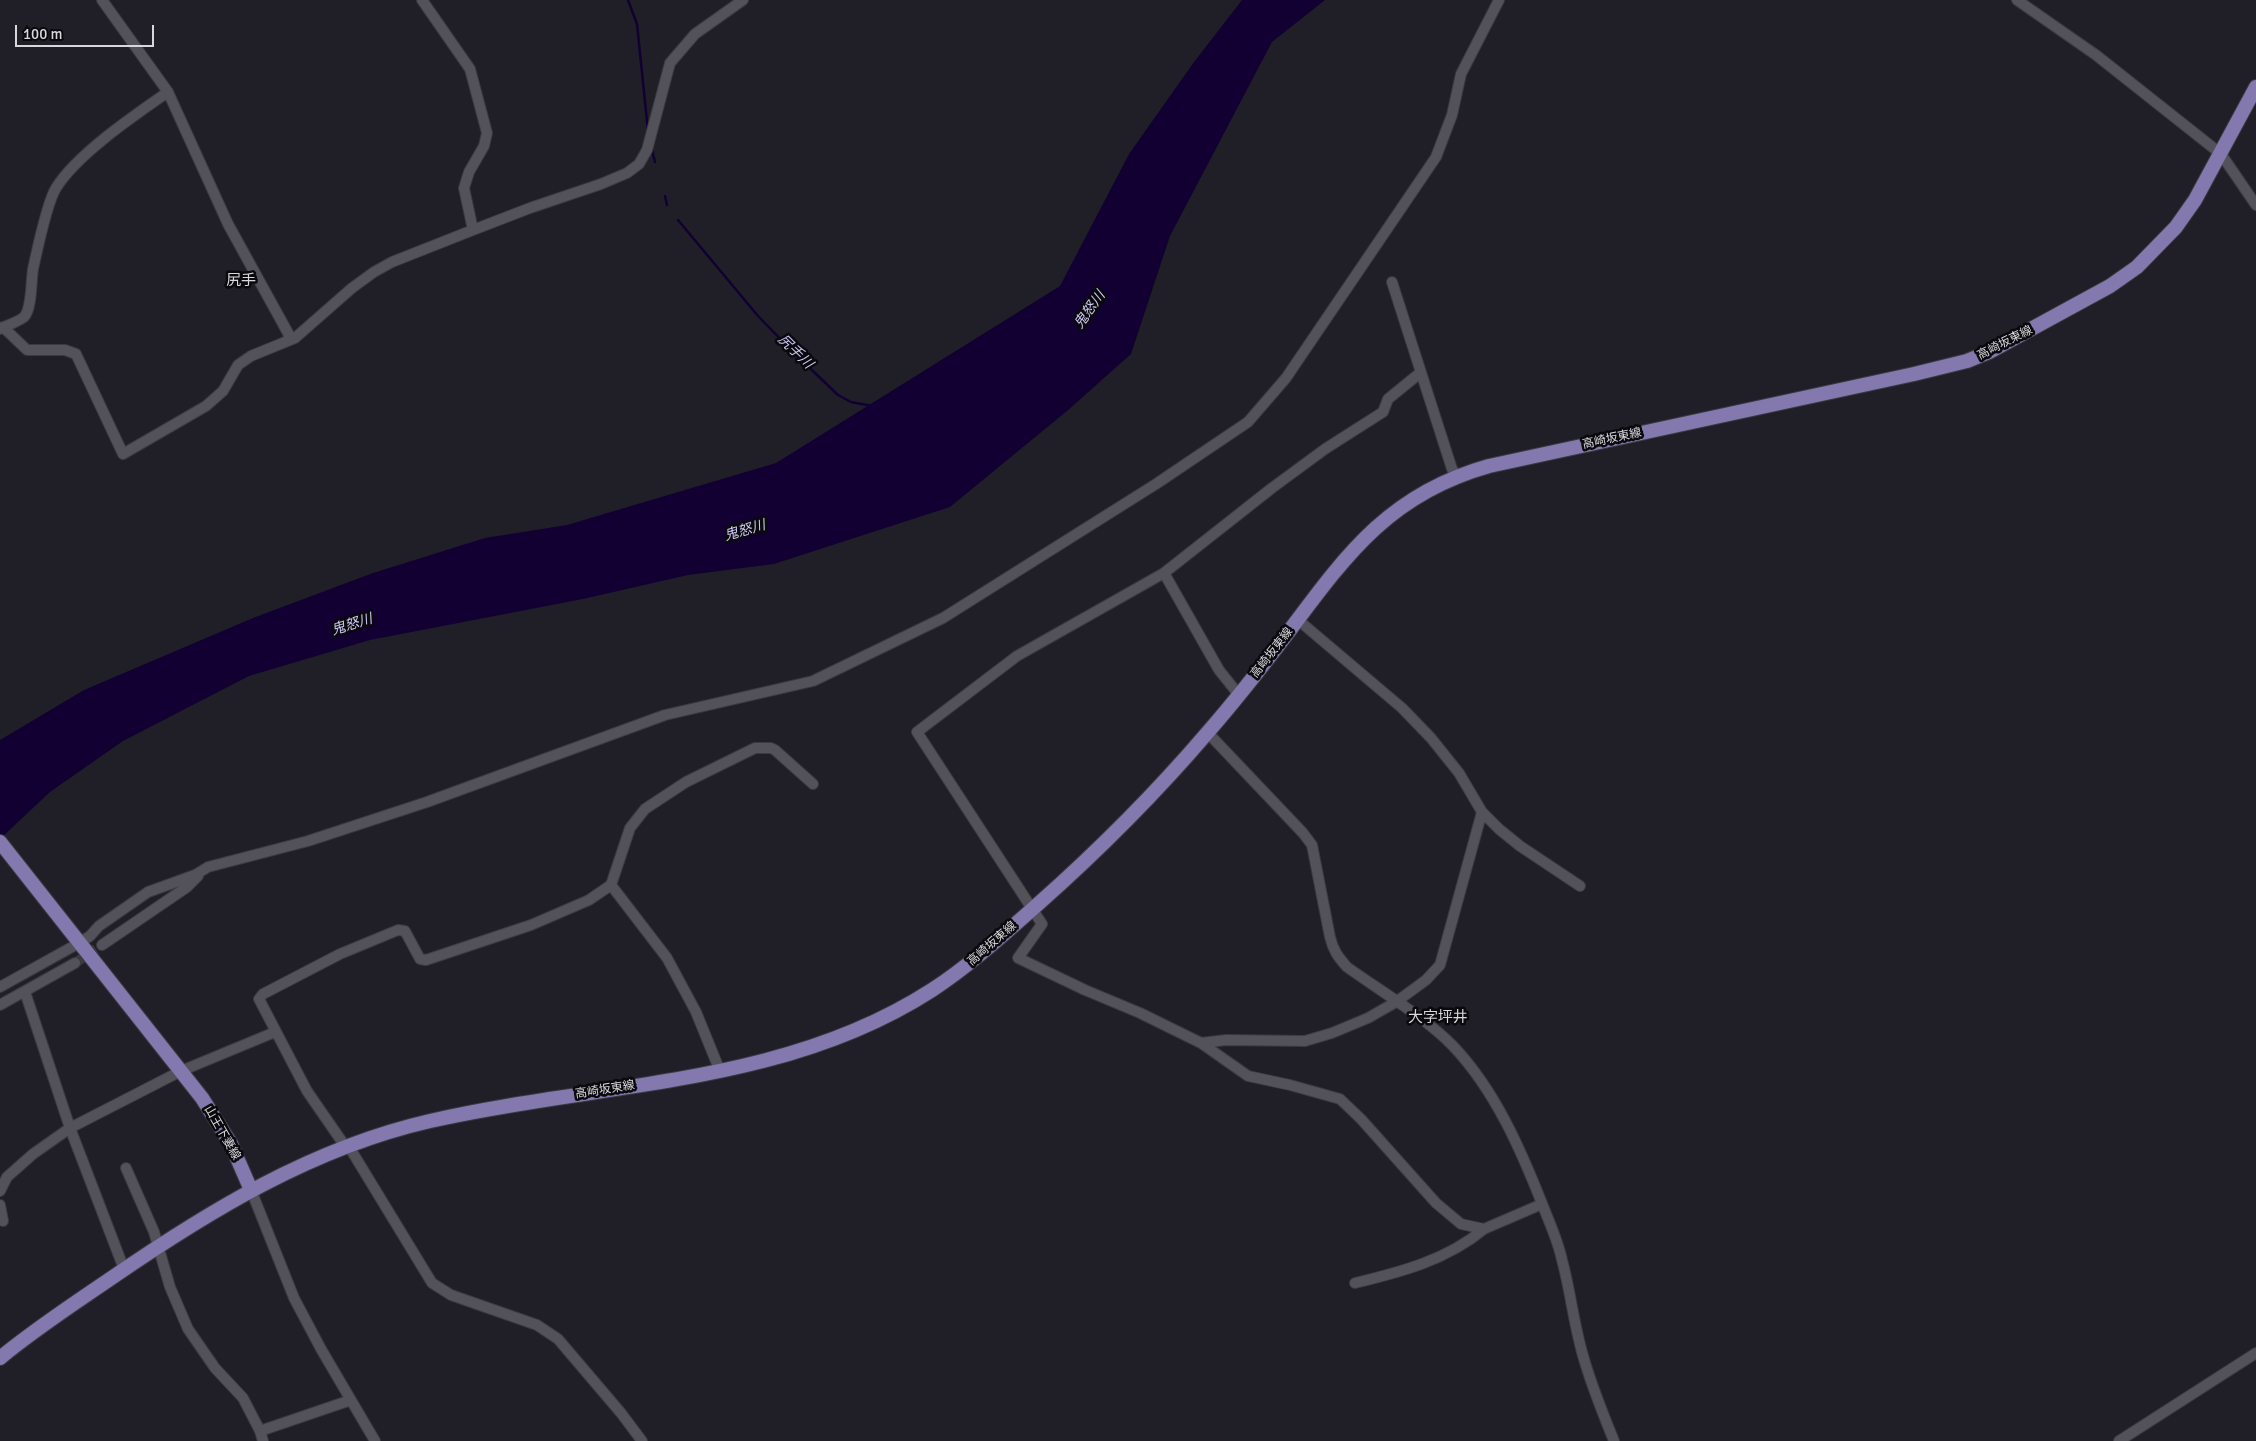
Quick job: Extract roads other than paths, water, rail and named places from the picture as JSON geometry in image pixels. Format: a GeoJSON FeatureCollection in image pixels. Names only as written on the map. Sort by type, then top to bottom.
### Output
{"type":"FeatureCollection","features":[{"type":"Feature","properties":{"kind":"main road","name":"高崎坂東線"},"geometry":{"type":"LineString","coordinates":[[251,1190],[347,1146],[400,1129],[464,1114],[749,1066],[804,1050],[870,1024],[910,1003],[961,970],[1033,908],[1127,821],[1208,733],[1351,551],[1373,529],[1406,503],[1457,476],[1518,459],[1914,374],[1978,357],[2110,286],[2137,267],[2176,227],[2195,200],[2256,87]]}},
{"type":"Feature","properties":{"kind":"main road","name":"山王下妻線"},"geometry":{"type":"LineString","coordinates":[[0,842],[181,1071],[222,1127],[240,1161],[251,1190]]}},
{"type":"Feature","properties":{"kind":"main road"},"geometry":{"type":"LineString","coordinates":[[0,1358],[24,1338],[124,1269],[251,1190]]}},
{"type":"Feature","properties":{"kind":"street"},"geometry":{"type":"LineString","coordinates":[[102,0],[168,92],[228,224],[290,340]]}},
{"type":"Feature","properties":{"kind":"street"},"geometry":{"type":"LineString","coordinates":[[422,0],[470,68],[487,132],[484,146],[468,172],[464,188],[473,230]]}},
{"type":"Feature","properties":{"kind":"street"},"geometry":{"type":"LineString","coordinates":[[168,92],[124,123],[96,147],[63,178],[54,190],[33,270],[28,310],[23,317],[2,328],[27,350],[64,350],[76,354],[123,454],[206,406],[222,391],[232,372],[243,361],[290,340],[305,331],[352,288],[374,272],[392,262],[530,208],[615,179],[639,164],[653,135],[662,89],[670,63],[695,34],[743,0]]}},
{"type":"Feature","properties":{"kind":"street"},"geometry":{"type":"LineString","coordinates":[[0,987],[99,926],[148,892],[208,867],[308,841],[427,802],[665,715],[813,682],[943,618],[1164,479],[1248,422],[1286,378],[1436,157],[1452,115],[1462,74],[1499,0]]}},
{"type":"Feature","properties":{"kind":"street"},"geometry":{"type":"LineString","coordinates":[[2017,0],[2096,55],[2221,154],[2256,205]]}},
{"type":"Feature","properties":{"kind":"street"},"geometry":{"type":"LineString","coordinates":[[1392,282],[1420,374],[1452,469],[1457,476]]}},
{"type":"Feature","properties":{"kind":"street"},"geometry":{"type":"LineString","coordinates":[[1420,374],[1388,399],[1384,412],[1325,449],[1279,482],[1164,572],[1017,656],[917,732],[1042,924],[1018,958],[1140,1013],[1200,1043],[1248,1076],[1340,1099],[1361,1119],[1436,1204],[1461,1224],[1484,1230]]}},
{"type":"Feature","properties":{"kind":"street"},"geometry":{"type":"LineString","coordinates":[[1164,572],[1211,656],[1239,695]]}},
{"type":"Feature","properties":{"kind":"street"},"geometry":{"type":"LineString","coordinates":[[1297,620],[1402,708],[1431,738],[1459,773],[1482,812],[1499,829],[1520,846],[1580,886]]}},
{"type":"Feature","properties":{"kind":"street"},"geometry":{"type":"LineString","coordinates":[[1208,733],[1303,833],[1312,846],[1333,950],[1339,959],[1347,967],[1434,1029],[1452,1045],[1468,1063],[1498,1108],[1533,1178],[1562,1258],[1584,1361],[1614,1441]]}},
{"type":"Feature","properties":{"kind":"street"},"geometry":{"type":"LineString","coordinates":[[642,1441],[622,1413],[558,1339],[549,1332],[537,1325],[451,1295],[432,1283],[347,1146],[307,1091],[259,1000],[263,994],[340,954],[398,930],[405,931],[420,959],[426,960],[531,925],[589,900],[611,885],[630,828],[645,809],[686,782],[755,748],[770,748],[813,784]]}},
{"type":"Feature","properties":{"kind":"street"},"geometry":{"type":"LineString","coordinates":[[1200,1043],[1226,1040],[1305,1042],[1368,1018],[1396,1002],[1426,980],[1440,964],[1482,812]]}},
{"type":"Feature","properties":{"kind":"street"},"geometry":{"type":"LineString","coordinates":[[102,945],[186,887],[208,867]]}},
{"type":"Feature","properties":{"kind":"street"},"geometry":{"type":"LineString","coordinates":[[611,885],[667,958],[696,1012],[720,1071]]}},
{"type":"Feature","properties":{"kind":"street"},"geometry":{"type":"LineString","coordinates":[[0,1004],[76,964]]}},
{"type":"Feature","properties":{"kind":"street"},"geometry":{"type":"LineString","coordinates":[[26,992],[70,1128],[124,1269]]}},
{"type":"Feature","properties":{"kind":"street"},"geometry":{"type":"LineString","coordinates":[[0,1191],[7,1177],[26,1159],[70,1128],[181,1071],[275,1032]]}},
{"type":"Feature","properties":{"kind":"street"},"geometry":{"type":"LineString","coordinates":[[126,1168],[154,1232],[170,1287],[188,1330],[215,1368],[243,1398],[261,1436],[351,1400]]}},
{"type":"Feature","properties":{"kind":"street"},"geometry":{"type":"LineString","coordinates":[[251,1190],[294,1298],[375,1441]]}},
{"type":"Feature","properties":{"kind":"street"},"geometry":{"type":"LineString","coordinates":[[1355,1282],[1386,1276],[1440,1258],[1468,1242],[1484,1230],[1542,1204]]}},
{"type":"Feature","properties":{"kind":"street"},"geometry":{"type":"LineString","coordinates":[[0,1205],[3,1221]]}},
{"type":"Feature","properties":{"kind":"street"},"geometry":{"type":"LineString","coordinates":[[2119,1441],[2256,1353]]}},
{"type":"Feature","properties":{"kind":"water","name":"鬼怒川"},"geometry":{"type":"Polygon","coordinates":[[[1242,0],[1325,0],[1272,42],[1170,236],[1131,354],[1067,411],[950,507],[774,564],[688,575],[583,599],[370,640],[249,676],[123,741],[50,792],[0,839],[0,740],[84,690],[253,618],[373,573],[485,538],[567,525],[776,463],[1060,286],[1129,154],[1194,62],[1242,0]]]}},
{"type":"Feature","properties":{"kind":"waterway","name":"尻手川"},"geometry":{"type":"LineString","coordinates":[[628,0],[637,24],[648,131]]}},
{"type":"Feature","properties":{"kind":"waterway","name":"尻手川"},"geometry":{"type":"LineString","coordinates":[[651,146],[655,162]]}},
{"type":"Feature","properties":{"kind":"waterway","name":"尻手川"},"geometry":{"type":"LineString","coordinates":[[665,196],[667,205]]}},
{"type":"Feature","properties":{"kind":"waterway","name":"尻手川"},"geometry":{"type":"LineString","coordinates":[[678,220],[758,316],[793,352],[838,395],[851,402],[872,406]]}},
{"type":"Feature","properties":{"kind":"tunnel"},"geometry":{"type":"LineString","coordinates":[[75,963],[102,945]]}},
{"type":"Feature","properties":{"kind":"district","name":"尻手"},"geometry":{"type":"Point","coordinates":[241,281]}},
{"type":"Feature","properties":{"kind":"district","name":"大字坪井"},"geometry":{"type":"Point","coordinates":[1438,1018]}}]}
